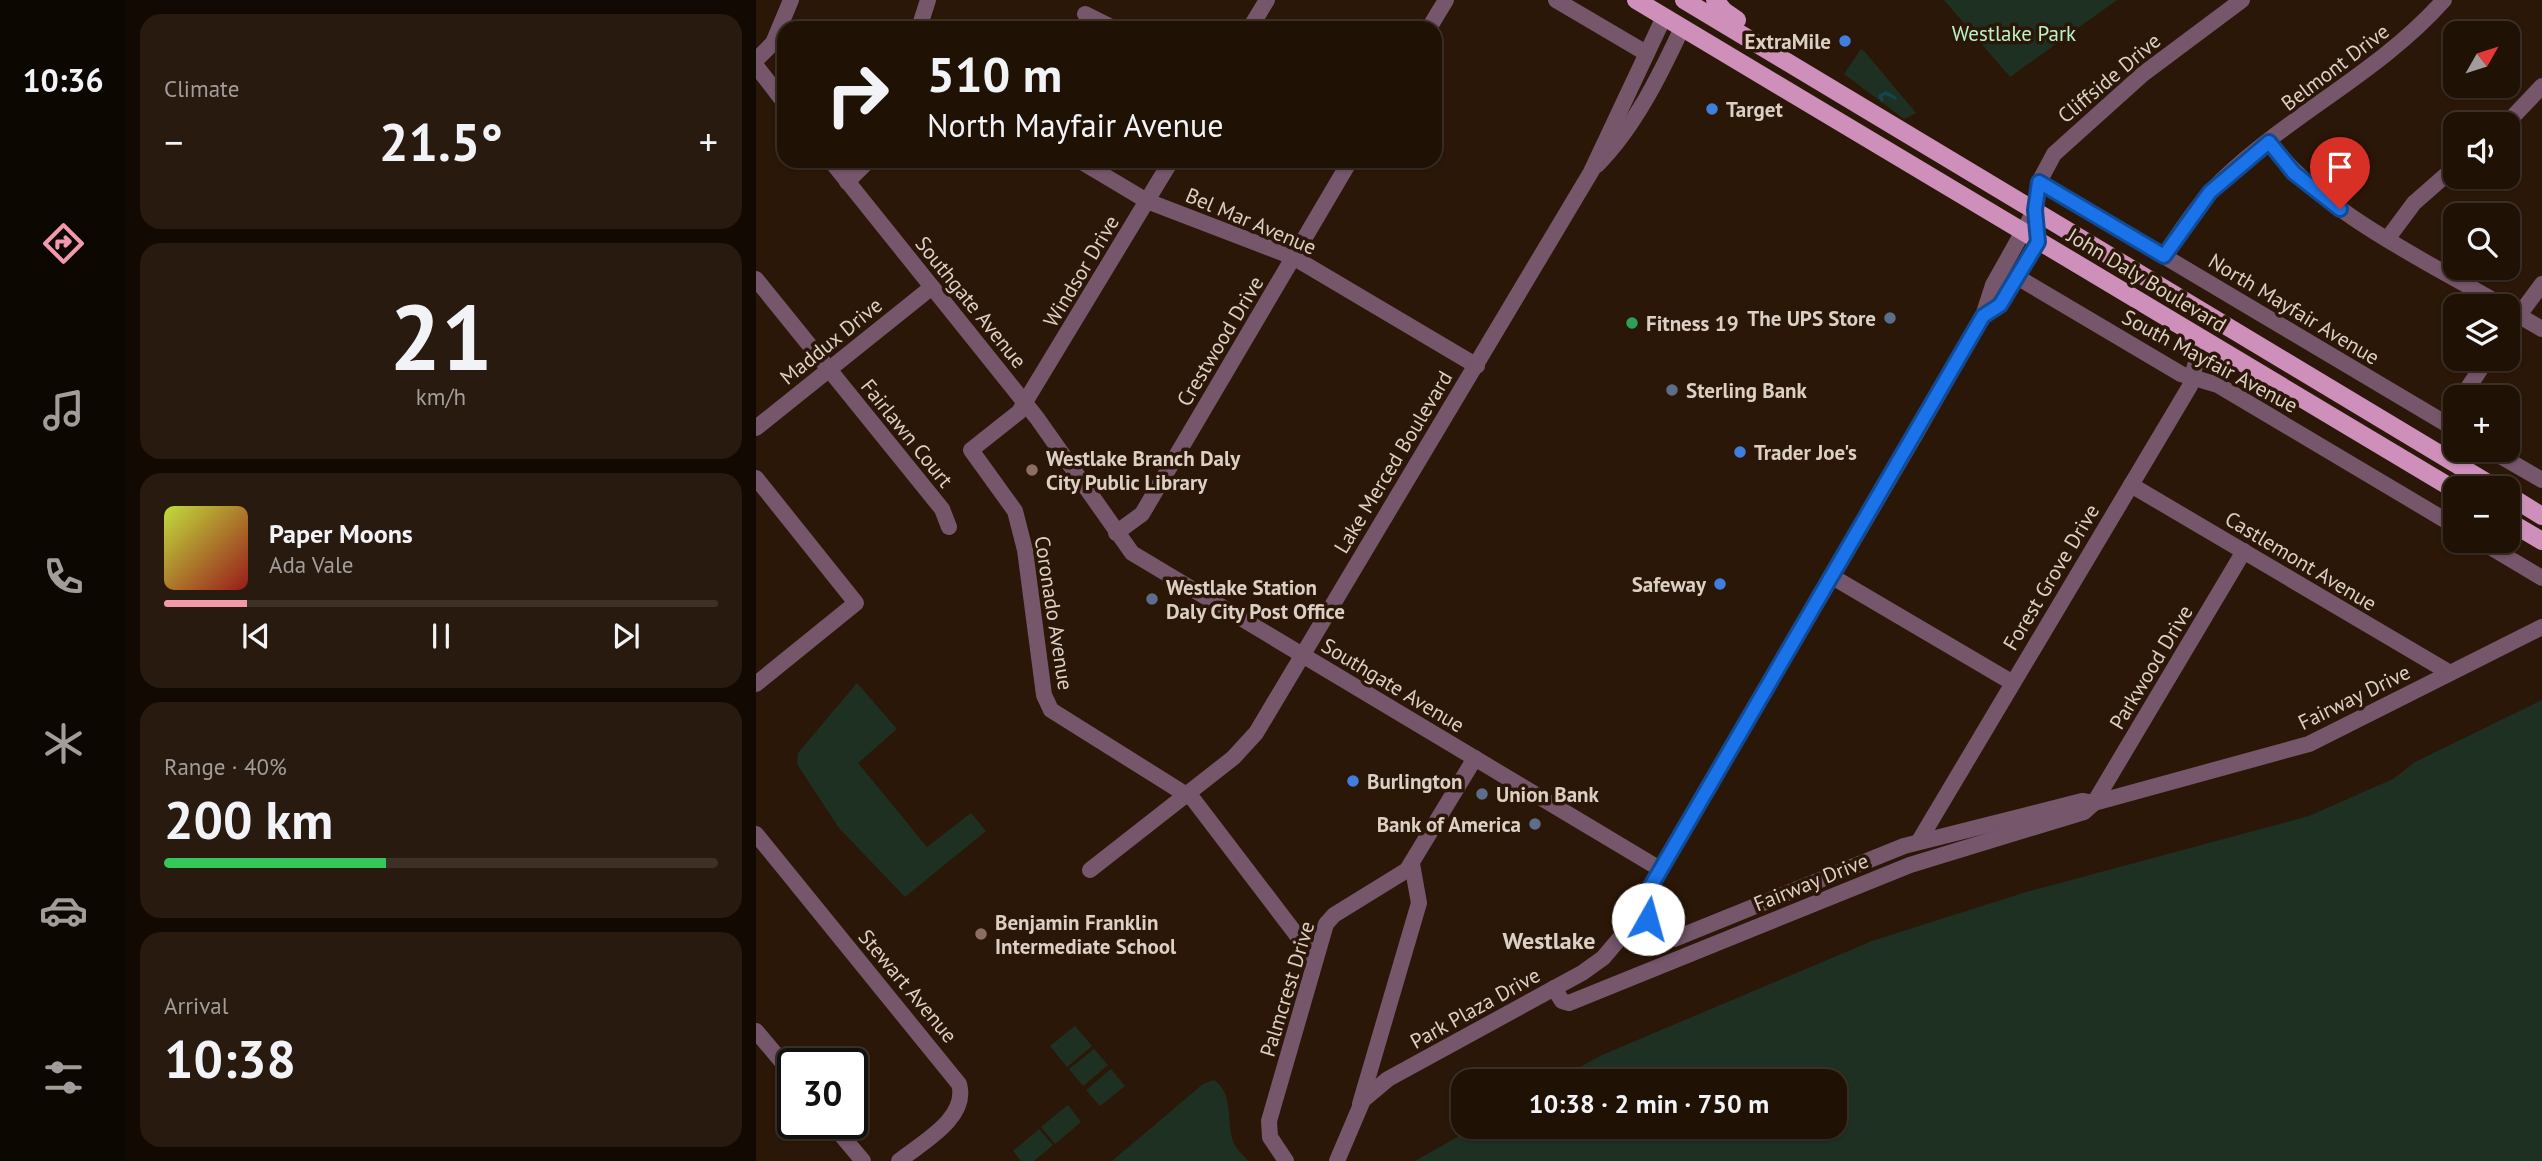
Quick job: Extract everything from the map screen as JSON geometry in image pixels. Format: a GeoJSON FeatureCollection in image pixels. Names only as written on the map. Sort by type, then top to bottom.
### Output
{"type":"FeatureCollection","features":[{"type":"Feature","properties":{"kind":"main road","name":"John Daly Boulevard"},"geometry":{"type":"LineString","coordinates":[[1636,0],[1668,8],[1682,28],[2443,483]]}},
{"type":"Feature","properties":{"kind":"main road"},"geometry":{"type":"LineString","coordinates":[[1715,0],[1728,15],[1811,65],[1827,85]]}},
{"type":"Feature","properties":{"kind":"main road","name":"John Daly Boulevard"},"geometry":{"type":"LineString","coordinates":[[1690,2],[2476,476]]}},
{"type":"Feature","properties":{"kind":"main road","name":"Lake Merced Boulevard"},"geometry":{"type":"LineString","coordinates":[[1682,28],[1690,2]]}},
{"type":"Feature","properties":{"kind":"main road"},"geometry":{"type":"LineString","coordinates":[[2520,502],[2542,516]]}},
{"type":"Feature","properties":{"kind":"main road"},"geometry":{"type":"LineString","coordinates":[[2520,528],[2542,541]]}},
{"type":"Feature","properties":{"kind":"street"},"geometry":{"type":"LineString","coordinates":[[782,21],[791,0]]}},
{"type":"Feature","properties":{"kind":"street"},"geometry":{"type":"LineString","coordinates":[[922,21],[929,0]]}},
{"type":"Feature","properties":{"kind":"street"},"geometry":{"type":"LineString","coordinates":[[1254,21],[1267,0]]}},
{"type":"Feature","properties":{"kind":"street"},"geometry":{"type":"LineString","coordinates":[[1433,21],[1446,0]]}},
{"type":"Feature","properties":{"kind":"street"},"geometry":{"type":"LineString","coordinates":[[1556,0],[1646,53]]}},
{"type":"Feature","properties":{"kind":"street","name":"Cliffside Drive"},"geometry":{"type":"LineString","coordinates":[[2035,210],[2039,182],[2054,154],[2164,57],[2242,0]]}},
{"type":"Feature","properties":{"kind":"street","name":"Belmont Drive"},"geometry":{"type":"LineString","coordinates":[[2164,256],[2210,192],[2269,142],[2378,63],[2444,0]]}},
{"type":"Feature","properties":{"kind":"street","name":"Lake Merced Boulevard"},"geometry":{"type":"LineString","coordinates":[[1090,870],[1251,741],[1591,172],[1668,8]]}},
{"type":"Feature","properties":{"kind":"street"},"geometry":{"type":"LineString","coordinates":[[1085,14],[1099,21]]}},
{"type":"Feature","properties":{"kind":"street","name":"Lake Merced Boulevard"},"geometry":{"type":"LineString","coordinates":[[1591,172],[1612,150],[1655,80],[1682,28]]}},
{"type":"Feature","properties":{"kind":"street"},"geometry":{"type":"LineString","coordinates":[[756,60],[773,43],[777,33]]}},
{"type":"Feature","properties":{"kind":"street"},"geometry":{"type":"LineString","coordinates":[[756,66],[777,93]]}},
{"type":"Feature","properties":{"kind":"street"},"geometry":{"type":"LineString","coordinates":[[2517,112],[2542,86]]}},
{"type":"Feature","properties":{"kind":"street"},"geometry":{"type":"LineString","coordinates":[[2269,142],[2294,173],[2315,192],[2483,294]]}},
{"type":"Feature","properties":{"kind":"street","name":"Southgate Avenue"},"geometry":{"type":"LineString","coordinates":[[837,168],[1025,402],[1053,438],[1116,533],[1141,559],[1660,869]]}},
{"type":"Feature","properties":{"kind":"street"},"geometry":{"type":"LineString","coordinates":[[847,181],[861,168]]}},
{"type":"Feature","properties":{"kind":"street","name":"Bel Mar Avenue"},"geometry":{"type":"LineString","coordinates":[[1092,168],[1147,201],[1293,257],[1477,366]]}},
{"type":"Feature","properties":{"kind":"street","name":"Windsor Drive"},"geometry":{"type":"LineString","coordinates":[[1025,402],[1167,168]]}},
{"type":"Feature","properties":{"kind":"street","name":"Crestwood Drive"},"geometry":{"type":"LineString","coordinates":[[1116,533],[1142,514],[1346,168]]}},
{"type":"Feature","properties":{"kind":"street"},"geometry":{"type":"LineString","coordinates":[[2388,238],[2414,203],[2443,178]]}},
{"type":"Feature","properties":{"kind":"street","name":"North Mayfair Avenue"},"geometry":{"type":"LineString","coordinates":[[2039,182],[2443,421]]}},
{"type":"Feature","properties":{"kind":"street","name":"Park Plaza Drive"},"geometry":{"type":"LineString","coordinates":[[1983,316],[2000,305],[2017,277],[2031,237],[2035,210]]}},
{"type":"Feature","properties":{"kind":"street","name":"Park Plaza Drive"},"geometry":{"type":"LineString","coordinates":[[1337,1161],[1369,1093],[1388,1079],[1554,988],[1603,958],[1619,938],[1983,316],[1993,285],[2031,237]]}},
{"type":"Feature","properties":{"kind":"street","name":"South Mayfair Avenue"},"geometry":{"type":"LineString","coordinates":[[2017,277],[2192,380],[2218,385],[2443,519]]}},
{"type":"Feature","properties":{"kind":"street","name":"Fairlawn Court"},"geometry":{"type":"LineString","coordinates":[[756,279],[942,509],[949,527]]}},
{"type":"Feature","properties":{"kind":"street"},"geometry":{"type":"LineString","coordinates":[[2520,305],[2542,284]]}},
{"type":"Feature","properties":{"kind":"street","name":"Maddux Drive"},"geometry":{"type":"LineString","coordinates":[[756,428],[932,287]]}},
{"type":"Feature","properties":{"kind":"street"},"geometry":{"type":"LineString","coordinates":[[2520,316],[2542,329]]}},
{"type":"Feature","properties":{"kind":"street","name":"Forest Grove Drive"},"geometry":{"type":"LineString","coordinates":[[1919,841],[2192,380],[2197,358],[2186,330]]}},
{"type":"Feature","properties":{"kind":"street","name":"Coronado Avenue"},"geometry":{"type":"LineString","coordinates":[[1025,402],[1019,412],[971,450],[1015,511],[1025,550],[1044,695],[1051,710],[1186,794],[1199,805],[1315,959]]}},
{"type":"Feature","properties":{"kind":"street"},"geometry":{"type":"LineString","coordinates":[[2511,462],[2542,480]]}},
{"type":"Feature","properties":{"kind":"street"},"geometry":{"type":"LineString","coordinates":[[756,478],[856,603],[756,684]]}},
{"type":"Feature","properties":{"kind":"street","name":"Castlemont Avenue"},"geometry":{"type":"LineString","coordinates":[[2131,485],[2450,673]]}},
{"type":"Feature","properties":{"kind":"street","name":"Parkwood Drive"},"geometry":{"type":"LineString","coordinates":[[2094,803],[2244,551]]}},
{"type":"Feature","properties":{"kind":"street"},"geometry":{"type":"LineString","coordinates":[[2500,553],[2542,578]]}},
{"type":"Feature","properties":{"kind":"street"},"geometry":{"type":"LineString","coordinates":[[1831,576],[2013,683]]}},
{"type":"Feature","properties":{"kind":"street","name":"Fairway Drive"},"geometry":{"type":"LineString","coordinates":[[1554,988],[1562,1001],[1569,1003],[1895,871],[2084,811],[2094,803],[2309,744],[2542,627]]}},
{"type":"Feature","properties":{"kind":"street","name":"Palmcrest Drive"},"geometry":{"type":"LineString","coordinates":[[1286,1161],[1274,1145],[1269,1129],[1315,959],[1330,919],[1400,875],[1412,864],[1475,758]]}},
{"type":"Feature","properties":{"kind":"street","name":"Fairway Drive"},"geometry":{"type":"LineString","coordinates":[[1651,886],[1648,926],[1656,936],[1674,939],[1919,841],[2082,801],[2094,803]]}},
{"type":"Feature","properties":{"kind":"street","name":"Stewart Avenue"},"geometry":{"type":"LineString","coordinates":[[756,834],[960,1084],[961,1100],[951,1118],[899,1161]]}},
{"type":"Feature","properties":{"kind":"street"},"geometry":{"type":"LineString","coordinates":[[1359,1110],[1420,896],[1412,864]]}},
{"type":"Feature","properties":{"kind":"street"},"geometry":{"type":"LineString","coordinates":[[756,1031],[777,1056]]}},
{"type":"Feature","properties":{"kind":"street"},"geometry":{"type":"LineString","coordinates":[[845,1139],[863,1161]]}},
{"type":"Feature","properties":{"kind":"green space","name":"Westlake Park"},"geometry":{"type":"Polygon","coordinates":[[[1944,0],[2117,0],[2010,77],[1944,0]]]}},
{"type":"Feature","properties":{"kind":"green space"},"geometry":{"type":"Polygon","coordinates":[[[1861,49],[1916,113],[1904,119],[1844,74],[1861,49]]]}},
{"type":"Feature","properties":{"kind":"green space"},"geometry":{"type":"Polygon","coordinates":[[[857,683],[897,729],[858,763],[927,847],[971,813],[986,831],[905,897],[839,828],[797,764],[798,753],[857,683]]]}},
{"type":"Feature","properties":{"kind":"green space"},"geometry":{"type":"Polygon","coordinates":[[[2542,700],[2542,1161],[1415,1161],[1454,1139],[1847,1139],[1847,1069],[1577,1069],[1602,1055],[1872,941],[2026,892],[2309,816],[2393,779],[2415,762],[2542,700]]]}},
{"type":"Feature","properties":{"kind":"green space"},"geometry":{"type":"Polygon","coordinates":[[[1075,1026],[1092,1046],[1067,1067],[1050,1046],[1075,1026]]]}},
{"type":"Feature","properties":{"kind":"green space"},"geometry":{"type":"Polygon","coordinates":[[[1094,1049],[1108,1065],[1083,1086],[1069,1069],[1094,1049]]]}},
{"type":"Feature","properties":{"kind":"green space"},"geometry":{"type":"Polygon","coordinates":[[[1111,1069],[1125,1086],[1100,1106],[1086,1090],[1111,1069]]]}},
{"type":"Feature","properties":{"kind":"green space"},"geometry":{"type":"Polygon","coordinates":[[[1214,1080],[1227,1099],[1233,1141],[1248,1161],[1112,1161],[1203,1084],[1214,1080]]]}},
{"type":"Feature","properties":{"kind":"green space"},"geometry":{"type":"Polygon","coordinates":[[[1068,1105],[1081,1122],[1055,1144],[1041,1127],[1068,1105]]]}},
{"type":"Feature","properties":{"kind":"green space"},"geometry":{"type":"Polygon","coordinates":[[[1039,1129],[1053,1145],[1034,1161],[1021,1161],[1013,1151],[1039,1129]]]}},
{"type":"Feature","properties":{"kind":"waterway"},"geometry":{"type":"LineString","coordinates":[[1882,100],[1880,96],[1886,93],[1895,98]]}},
{"type":"Feature","properties":{"kind":"place","name":"ExtraMile"},"geometry":{"type":"Point","coordinates":[1845,41]}},
{"type":"Feature","properties":{"kind":"place","name":"Target"},"geometry":{"type":"Point","coordinates":[1712,109]}},
{"type":"Feature","properties":{"kind":"place","name":"The UPS Store"},"geometry":{"type":"Point","coordinates":[1890,318]}},
{"type":"Feature","properties":{"kind":"place","name":"Fitness 19"},"geometry":{"type":"Point","coordinates":[1632,323]}},
{"type":"Feature","properties":{"kind":"place","name":"Sterling Bank"},"geometry":{"type":"Point","coordinates":[1672,390]}},
{"type":"Feature","properties":{"kind":"place","name":"Trader Joe's"},"geometry":{"type":"Point","coordinates":[1740,452]}},
{"type":"Feature","properties":{"kind":"place","name":"Westlake Branch Daly City Public Library"},"geometry":{"type":"Point","coordinates":[1032,470]}},
{"type":"Feature","properties":{"kind":"place","name":"Safeway"},"geometry":{"type":"Point","coordinates":[1720,584]}},
{"type":"Feature","properties":{"kind":"place","name":"Westlake Station Daly City Post Office"},"geometry":{"type":"Point","coordinates":[1152,599]}},
{"type":"Feature","properties":{"kind":"place","name":"Burlington"},"geometry":{"type":"Point","coordinates":[1353,781]}},
{"type":"Feature","properties":{"kind":"place","name":"Union Bank"},"geometry":{"type":"Point","coordinates":[1482,794]}},
{"type":"Feature","properties":{"kind":"place","name":"Bank of America"},"geometry":{"type":"Point","coordinates":[1535,824]}},
{"type":"Feature","properties":{"kind":"place","name":"Benjamin Franklin Intermediate School"},"geometry":{"type":"Point","coordinates":[981,934]}},
{"type":"Feature","properties":{"kind":"district","name":"Westlake"},"geometry":{"type":"Point","coordinates":[1549,940]}},
{"type":"Feature","properties":{"kind":"route"},"geometry":{"type":"LineString","coordinates":[[1648,919],[1651,886],[1720,763],[1983,316],[2000,305],[2038,242],[2035,210],[2039,182],[2164,256],[2210,192],[2235,168],[2269,142],[2294,173],[2340,209]]}}]}
